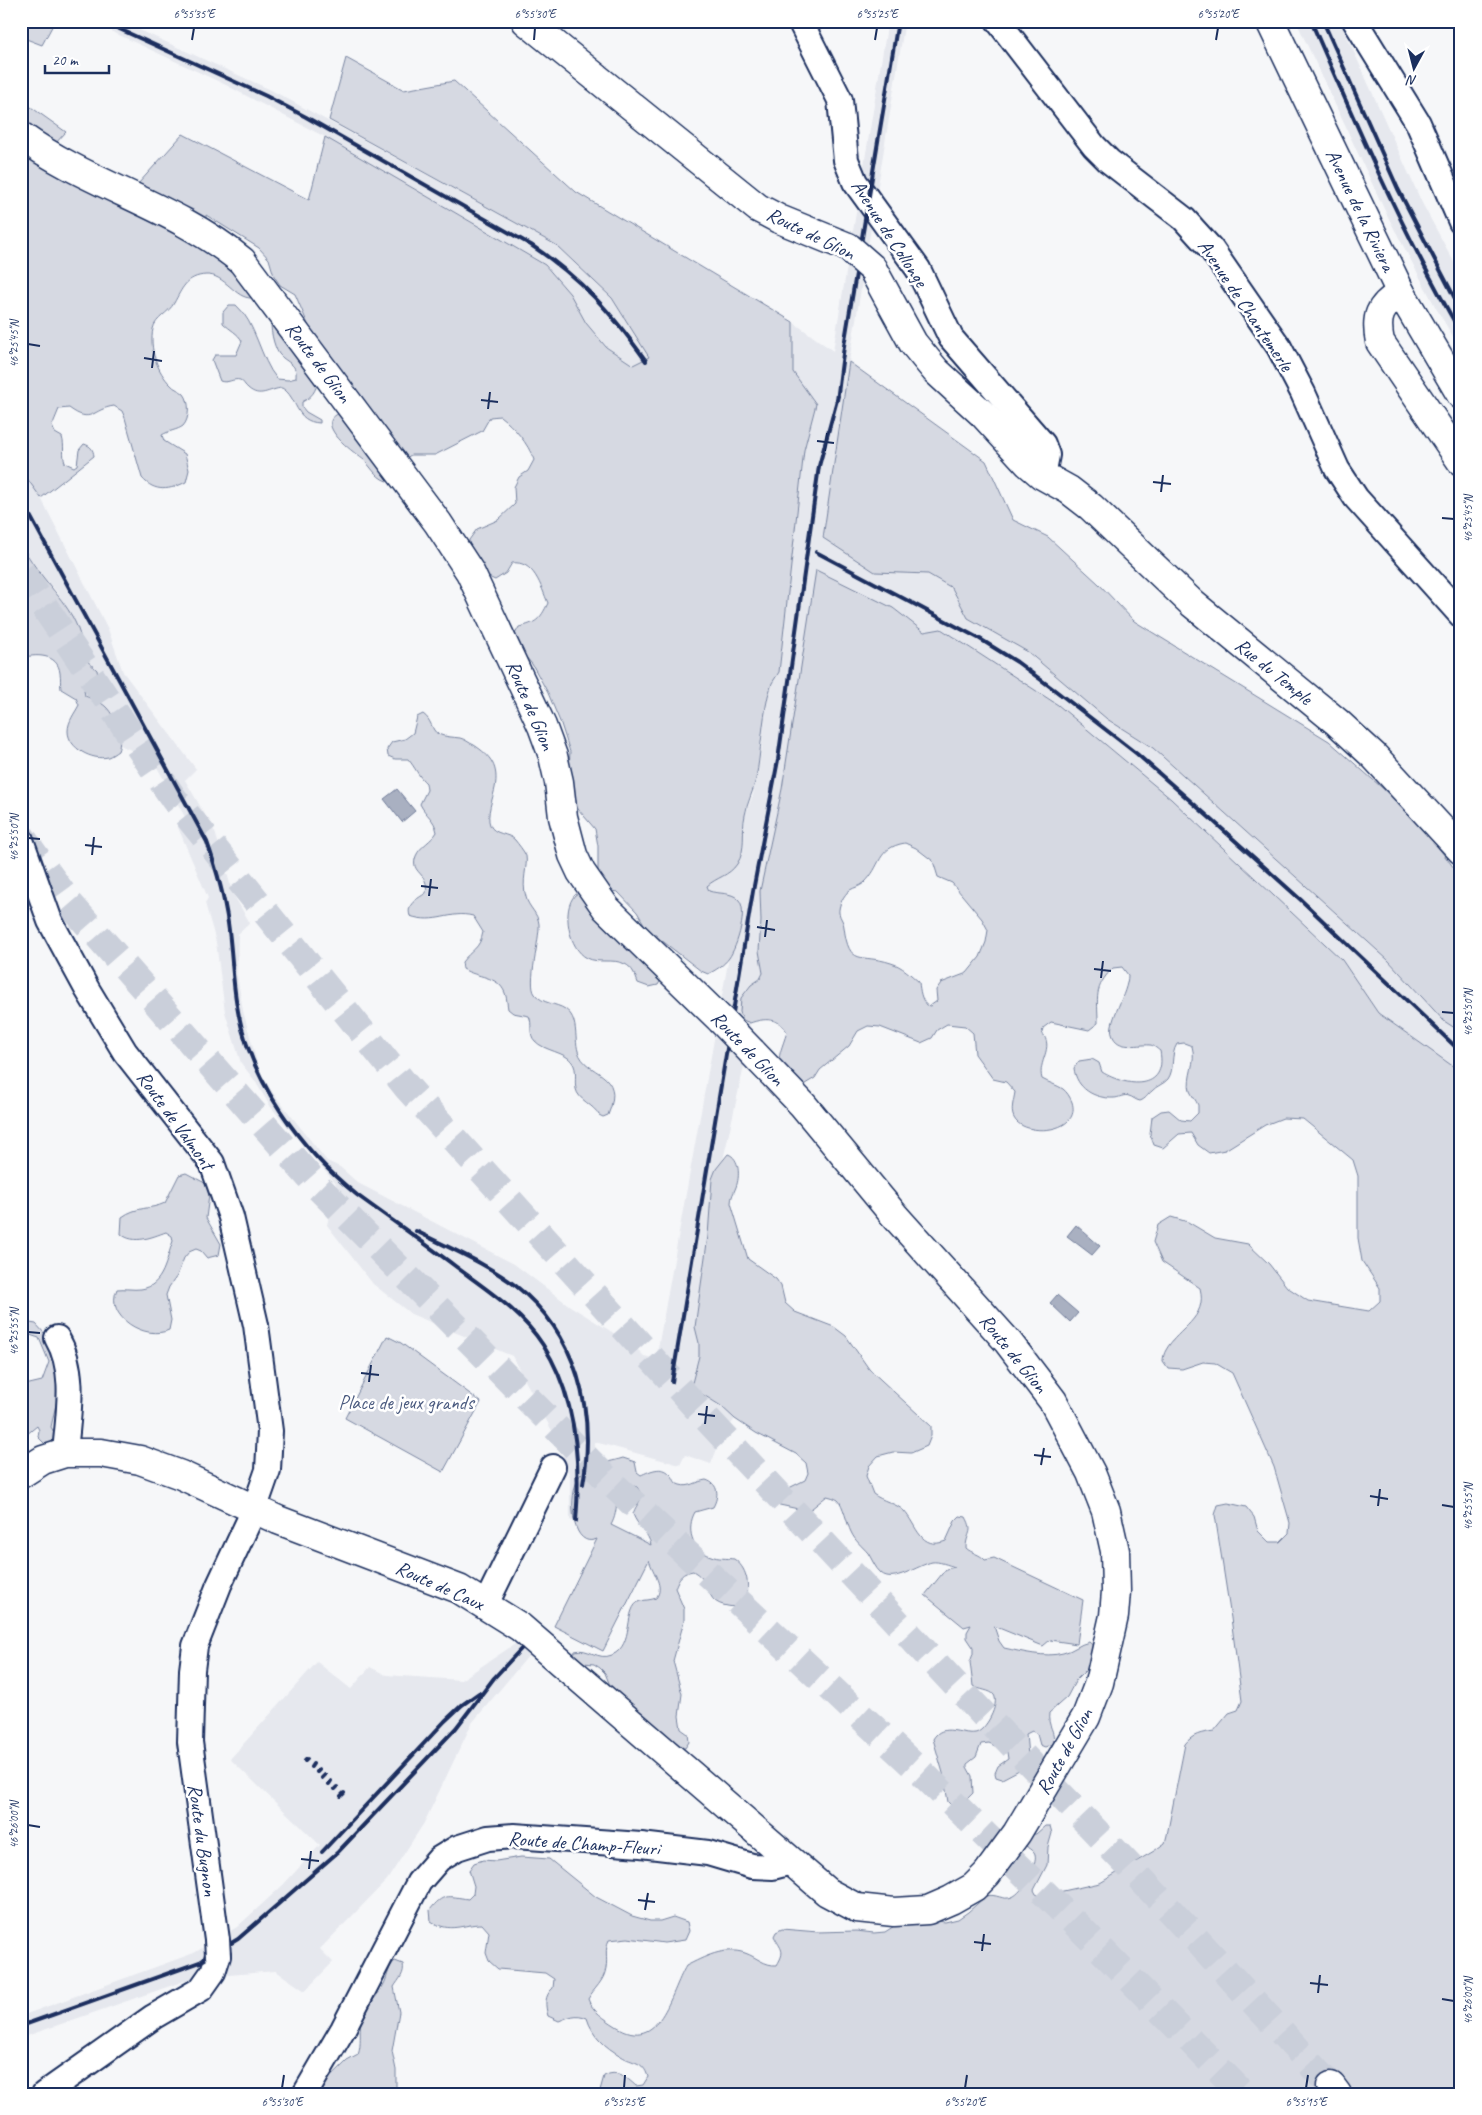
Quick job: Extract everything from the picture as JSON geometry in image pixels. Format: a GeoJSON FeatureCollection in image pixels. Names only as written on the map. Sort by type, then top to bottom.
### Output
{"type":"FeatureCollection","features":[{"type":"Feature","properties":{"kind":"street","name":"Route de Glion"},"geometry":{"type":"LineString","coordinates":[[526,21],[758,208],[779,219],[848,246],[872,268],[907,335],[936,371],[984,415],[1028,464],[1042,476],[1062,485],[1080,499]]}},
{"type":"Feature","properties":{"kind":"street","name":"Avenue de Collonge"},"geometry":{"type":"LineString","coordinates":[[800,21],[840,100],[846,160],[855,182],[918,269],[951,338],[1043,444],[1047,455],[1042,476]]}},
{"type":"Feature","properties":{"kind":"street","name":"Avenue de Chantemerle"},"geometry":{"type":"LineString","coordinates":[[998,21],[1094,146],[1109,161],[1184,218],[1212,250],[1279,347],[1303,393],[1337,469],[1356,498],[1461,615]]}},
{"type":"Feature","properties":{"kind":"street","name":"Avenue de la Riviera"},"geometry":{"type":"LineString","coordinates":[[1270,21],[1401,293],[1461,395]]}},
{"type":"Feature","properties":{"kind":"street"},"geometry":{"type":"LineString","coordinates":[[1355,21],[1418,124],[1461,222]]}},
{"type":"Feature","properties":{"kind":"street","name":"Route de Glion"},"geometry":{"type":"LineString","coordinates":[[21,136],[61,161],[196,228],[221,244],[242,261],[438,523],[470,572],[542,726],[553,756],[568,838],[581,872],[596,896],[721,1020],[803,1105],[894,1215],[1008,1342],[1052,1402],[1091,1473],[1106,1512],[1115,1551],[1116,1591],[1114,1616],[1099,1683],[1086,1717],[1017,1833],[987,1874],[974,1887],[952,1900],[928,1910],[894,1912],[857,1908],[827,1892],[792,1862]]}},
{"type":"Feature","properties":{"kind":"street"},"geometry":{"type":"LineString","coordinates":[[1401,293],[1383,306],[1378,323],[1380,342],[1461,461]]}},
{"type":"Feature","properties":{"kind":"street","name":"Rue du Temple"},"geometry":{"type":"LineString","coordinates":[[1080,499],[1188,599],[1362,745],[1461,850]]}},
{"type":"Feature","properties":{"kind":"street","name":"Route de Valmont"},"geometry":{"type":"LineString","coordinates":[[21,840],[50,921],[87,989],[125,1052],[212,1163],[231,1217],[256,1325],[270,1431],[268,1470],[254,1510]]}},
{"type":"Feature","properties":{"kind":"street"},"geometry":{"type":"LineString","coordinates":[[57,1338],[64,1350],[69,1371],[65,1453]]}},
{"type":"Feature","properties":{"kind":"street","name":"Route de Caux"},"geometry":{"type":"LineString","coordinates":[[21,1474],[43,1460],[65,1453],[101,1453],[140,1460],[174,1472],[254,1510],[459,1589],[520,1626],[792,1862]]}},
{"type":"Feature","properties":{"kind":"street"},"geometry":{"type":"LineString","coordinates":[[486,1604],[553,1467]]}},
{"type":"Feature","properties":{"kind":"street","name":"Route du Bugnon"},"geometry":{"type":"LineString","coordinates":[[44,2094],[153,2017],[196,1993],[208,1982],[217,1961],[218,1948],[190,1742],[192,1670],[195,1646],[219,1585],[254,1510]]}},
{"type":"Feature","properties":{"kind":"street","name":"Route de Champ-Fleuri"},"geometry":{"type":"LineString","coordinates":[[305,2094],[343,2029],[418,1882],[439,1859],[457,1848],[488,1838],[514,1836],[641,1845],[708,1853],[752,1866],[773,1867],[792,1862]]}},
{"type":"Feature","properties":{"kind":"shaded area"},"geometry":{"type":"Polygon","coordinates":[[[89,21],[120,21],[271,90],[556,245],[612,298],[649,357],[633,365],[606,347],[586,323],[570,294],[545,265],[325,137],[222,83],[89,21]]]}},
{"type":"Feature","properties":{"kind":"shaded area"},"geometry":{"type":"Polygon","coordinates":[[[888,21],[905,21],[849,362],[838,446],[875,572],[928,574],[952,588],[968,618],[1028,652],[1107,719],[1153,748],[1388,960],[1444,1021],[1461,1032],[1461,1072],[1378,1013],[1342,960],[1171,799],[1058,705],[941,629],[924,632],[893,608],[782,789],[760,891],[759,951],[763,973],[760,979],[745,991],[743,1020],[750,1023],[749,1044],[723,1160],[716,1169],[712,1179],[708,1236],[695,1327],[699,1343],[699,1356],[692,1383],[700,1394],[721,1406],[735,1419],[723,1434],[711,1464],[685,1455],[680,1465],[595,1442],[594,1469],[582,1524],[570,1520],[570,1477],[566,1464],[558,1442],[512,1356],[411,1314],[373,1284],[327,1225],[336,1184],[270,1106],[255,1081],[241,1063],[225,1012],[216,942],[205,903],[208,898],[177,825],[185,817],[153,760],[120,745],[115,719],[105,706],[85,696],[84,690],[94,685],[97,670],[84,658],[58,593],[43,577],[21,545],[21,470],[41,498],[108,629],[123,672],[196,769],[185,780],[215,832],[233,894],[250,923],[238,934],[237,975],[243,1011],[259,1070],[273,1093],[327,1161],[340,1167],[358,1183],[514,1264],[570,1306],[633,1345],[644,1356],[656,1359],[729,957],[737,940],[742,921],[742,908],[731,895],[708,891],[707,886],[713,880],[728,874],[744,829],[745,815],[753,795],[762,746],[763,718],[772,683],[779,672],[804,450],[816,404],[793,372],[793,322],[833,351],[888,21]]]}},
{"type":"Feature","properties":{"kind":"shaded area"},"geometry":{"type":"Polygon","coordinates":[[[1296,21],[1340,21],[1422,203],[1461,275],[1461,350],[1436,308],[1386,213],[1296,21]]]}},
{"type":"Feature","properties":{"kind":"shaded area"},"geometry":{"type":"Polygon","coordinates":[[[515,1644],[529,1655],[472,1723],[424,1823],[387,1880],[320,1949],[333,1962],[305,1991],[276,1971],[193,1978],[21,2038],[21,2016],[194,1953],[237,1927],[283,1885],[320,1845],[230,1759],[317,1662],[351,1689],[370,1667],[386,1675],[461,1680],[515,1644]]]}},
{"type":"Feature","properties":{"kind":"green space"},"geometry":{"type":"Polygon","coordinates":[[[21,21],[55,21],[42,45],[21,37],[21,21]]]}},
{"type":"Feature","properties":{"kind":"green space"},"geometry":{"type":"Polygon","coordinates":[[[346,58],[404,90],[454,81],[576,192],[793,322],[793,372],[816,404],[804,450],[779,672],[772,683],[768,696],[756,779],[744,821],[742,852],[734,868],[707,886],[709,891],[732,895],[738,899],[742,911],[741,928],[729,958],[720,967],[708,974],[701,971],[647,929],[637,912],[618,892],[611,891],[662,978],[658,985],[649,987],[638,983],[632,970],[620,962],[596,961],[587,958],[581,953],[572,938],[568,919],[568,910],[571,902],[575,895],[589,886],[598,875],[598,846],[595,829],[578,809],[568,788],[570,752],[548,693],[532,664],[515,645],[514,636],[519,627],[537,620],[548,603],[536,576],[531,570],[520,563],[512,563],[506,573],[495,580],[489,577],[473,559],[469,540],[477,529],[498,520],[515,504],[514,487],[519,477],[528,471],[534,460],[520,436],[500,416],[490,417],[482,431],[435,455],[411,455],[406,458],[391,482],[382,479],[364,460],[345,445],[333,431],[331,424],[333,418],[340,413],[313,336],[295,294],[280,285],[274,276],[269,259],[259,248],[206,215],[207,239],[256,294],[252,298],[246,297],[240,295],[219,278],[206,275],[199,276],[189,281],[182,288],[172,307],[154,325],[152,344],[158,367],[166,380],[184,394],[187,401],[188,415],[183,426],[162,435],[164,441],[185,454],[189,470],[186,482],[163,489],[152,486],[142,478],[125,418],[122,411],[114,406],[88,416],[77,413],[69,408],[59,409],[52,426],[55,433],[62,437],[65,463],[74,467],[77,465],[79,450],[84,444],[91,448],[94,456],[41,498],[21,470],[21,100],[66,132],[54,145],[138,184],[183,134],[309,200],[325,137],[545,265],[570,294],[586,323],[606,347],[633,365],[649,357],[612,298],[556,245],[329,120],[346,58]]]}},
{"type":"Feature","properties":{"kind":"green space"},"geometry":{"type":"Polygon","coordinates":[[[229,305],[236,305],[243,312],[271,371],[277,379],[288,380],[296,378],[293,366],[279,354],[275,347],[272,319],[318,380],[313,393],[302,402],[302,407],[306,412],[320,420],[320,423],[312,422],[305,418],[291,397],[282,388],[257,393],[240,380],[220,381],[212,360],[215,355],[236,355],[242,341],[223,323],[223,312],[229,305]]]}},
{"type":"Feature","properties":{"kind":"green space"},"geometry":{"type":"Polygon","coordinates":[[[849,362],[986,461],[1013,520],[1048,537],[1099,584],[1134,621],[1329,741],[1414,816],[1461,877],[1461,1032],[1444,1021],[1388,960],[1153,748],[1107,719],[1028,652],[968,618],[952,588],[928,574],[875,572],[823,538],[849,362]]]}},
{"type":"Feature","properties":{"kind":"green space"},"geometry":{"type":"Polygon","coordinates":[[[21,545],[71,614],[79,633],[84,658],[97,670],[98,676],[94,685],[84,690],[85,696],[99,702],[110,711],[116,722],[120,740],[118,751],[109,757],[102,758],[88,755],[76,748],[72,743],[68,727],[79,705],[76,698],[61,689],[60,673],[55,662],[45,656],[21,658],[21,545]]]}},
{"type":"Feature","properties":{"kind":"green space"},"geometry":{"type":"Polygon","coordinates":[[[816,570],[893,608],[924,632],[941,629],[1058,705],[1171,799],[1342,960],[1378,1013],[1461,1072],[1461,2094],[599,2094],[604,2076],[613,2073],[617,2074],[625,2077],[636,2086],[643,2085],[648,2077],[646,2072],[637,2063],[625,2059],[605,2045],[592,2030],[587,2018],[576,2016],[559,2021],[548,2016],[546,2001],[548,1994],[553,1988],[554,1979],[545,1973],[498,1969],[489,1961],[486,1953],[489,1932],[482,1924],[450,1928],[431,1921],[430,1910],[442,1898],[468,1899],[473,1894],[474,1886],[469,1870],[474,1863],[483,1860],[496,1861],[521,1857],[549,1859],[596,1897],[632,1916],[650,1921],[660,1921],[673,1917],[687,1922],[689,1931],[685,1940],[664,1943],[628,1938],[609,1940],[606,1951],[605,1973],[588,1999],[603,2018],[616,2026],[631,2033],[643,2032],[662,2017],[686,1966],[707,1956],[737,1951],[768,1964],[777,1965],[782,1953],[774,1936],[776,1932],[782,1929],[818,1932],[885,1932],[902,1921],[924,1919],[945,1922],[958,1919],[986,1896],[1012,1897],[1025,1885],[1032,1871],[1035,1859],[1035,1854],[1032,1850],[1019,1843],[1026,1834],[1036,1834],[1045,1826],[1050,1826],[1052,1833],[1048,1847],[1047,1865],[1034,1890],[1040,1896],[1100,1883],[1154,1851],[1165,1843],[1185,1744],[1198,1734],[1214,1731],[1229,1713],[1238,1710],[1242,1701],[1215,1515],[1218,1505],[1228,1503],[1246,1507],[1254,1517],[1258,1531],[1269,1542],[1280,1542],[1289,1533],[1290,1523],[1274,1467],[1232,1373],[1215,1363],[1203,1362],[1182,1369],[1168,1368],[1163,1361],[1171,1342],[1196,1315],[1200,1308],[1201,1299],[1200,1288],[1162,1262],[1153,1242],[1158,1225],[1171,1217],[1188,1222],[1215,1238],[1248,1244],[1269,1264],[1287,1287],[1308,1301],[1369,1311],[1380,1301],[1380,1288],[1362,1261],[1358,1238],[1358,1176],[1353,1160],[1303,1119],[1283,1118],[1265,1125],[1225,1150],[1209,1153],[1198,1145],[1191,1133],[1179,1134],[1163,1148],[1154,1145],[1150,1134],[1152,1117],[1161,1111],[1169,1110],[1181,1120],[1190,1121],[1198,1113],[1198,1105],[1189,1086],[1193,1058],[1192,1046],[1184,1043],[1177,1044],[1175,1048],[1168,1079],[1140,1101],[1130,1096],[1100,1097],[1082,1087],[1075,1075],[1074,1068],[1079,1061],[1092,1059],[1099,1063],[1102,1072],[1122,1081],[1133,1083],[1143,1083],[1151,1080],[1158,1074],[1161,1064],[1160,1051],[1151,1045],[1123,1045],[1118,1043],[1112,1034],[1113,1022],[1127,982],[1128,975],[1122,967],[1113,968],[1102,981],[1097,999],[1098,1023],[1089,1030],[1051,1022],[1043,1028],[1042,1033],[1047,1044],[1041,1072],[1042,1079],[1063,1089],[1072,1102],[1073,1113],[1068,1121],[1060,1126],[1039,1130],[1019,1124],[1012,1112],[1015,1092],[1006,1082],[993,1079],[975,1054],[973,1033],[965,1026],[947,1024],[937,1030],[932,1038],[921,1043],[880,1027],[868,1026],[858,1031],[849,1046],[820,1070],[815,1078],[805,1084],[795,1085],[783,1070],[779,1060],[787,1032],[784,1027],[771,1020],[750,1023],[743,1020],[740,1012],[741,998],[751,985],[760,979],[763,973],[759,951],[760,891],[782,789],[816,570]],[[905,843],[896,845],[884,853],[870,877],[846,894],[840,904],[839,913],[849,949],[853,954],[858,957],[881,960],[903,968],[919,982],[923,1000],[926,1005],[930,1006],[937,1001],[936,990],[941,983],[967,973],[980,957],[988,930],[982,919],[952,883],[938,877],[933,861],[916,848],[905,843]]]}},
{"type":"Feature","properties":{"kind":"green space"},"geometry":{"type":"Polygon","coordinates":[[[423,714],[438,734],[460,738],[474,745],[485,753],[495,768],[496,781],[489,812],[490,825],[495,831],[515,840],[526,856],[525,891],[527,901],[539,924],[532,981],[533,989],[538,997],[545,1002],[565,1009],[572,1017],[578,1051],[582,1059],[609,1082],[612,1090],[612,1100],[608,1115],[603,1117],[599,1115],[577,1093],[572,1062],[565,1056],[535,1041],[532,1035],[529,1016],[513,1013],[508,1009],[506,995],[502,987],[492,980],[463,969],[462,962],[482,938],[483,932],[473,916],[457,915],[428,919],[410,916],[411,905],[426,893],[425,881],[415,866],[416,856],[420,849],[437,832],[434,823],[420,804],[427,790],[426,783],[408,759],[395,759],[388,756],[387,749],[392,742],[405,739],[413,733],[417,717],[423,714]]]}},
{"type":"Feature","properties":{"kind":"green space"},"geometry":{"type":"Polygon","coordinates":[[[728,1154],[735,1159],[738,1168],[737,1183],[731,1203],[748,1259],[776,1279],[781,1286],[785,1303],[795,1312],[834,1327],[846,1336],[869,1369],[931,1426],[931,1436],[927,1446],[911,1453],[893,1452],[878,1456],[869,1466],[866,1476],[873,1494],[904,1511],[920,1535],[930,1542],[946,1541],[955,1521],[960,1516],[966,1517],[970,1526],[966,1543],[968,1550],[985,1560],[994,1558],[1083,1600],[1077,1644],[1050,1640],[1043,1646],[994,1626],[999,1641],[1004,1648],[1011,1650],[1049,1655],[1067,1652],[1089,1642],[1096,1648],[1093,1663],[1076,1680],[1067,1697],[1049,1713],[1049,1722],[1054,1739],[1053,1744],[1045,1747],[1040,1745],[1037,1734],[1032,1731],[1026,1734],[1028,1756],[1019,1770],[1002,1779],[996,1777],[995,1773],[998,1766],[1008,1759],[1007,1752],[989,1743],[981,1744],[976,1757],[967,1764],[972,1776],[973,1793],[960,1806],[952,1806],[948,1802],[943,1773],[933,1739],[937,1734],[947,1730],[969,1733],[979,1731],[987,1723],[993,1711],[995,1699],[994,1695],[990,1692],[973,1686],[970,1662],[973,1647],[967,1638],[967,1632],[971,1625],[964,1627],[925,1595],[946,1569],[955,1567],[932,1562],[906,1573],[886,1576],[879,1571],[868,1553],[853,1535],[838,1500],[827,1496],[811,1509],[803,1510],[775,1504],[773,1496],[805,1480],[808,1473],[806,1463],[796,1454],[756,1433],[735,1419],[721,1406],[694,1389],[692,1383],[699,1356],[699,1343],[695,1327],[708,1236],[712,1179],[716,1169],[728,1154]]]}},
{"type":"Feature","properties":{"kind":"green space"},"geometry":{"type":"Polygon","coordinates":[[[186,1173],[210,1188],[206,1218],[221,1244],[219,1255],[207,1258],[201,1251],[196,1249],[189,1252],[184,1258],[177,1276],[166,1295],[171,1320],[169,1330],[160,1333],[149,1332],[130,1324],[116,1309],[117,1289],[141,1289],[155,1283],[166,1263],[173,1241],[172,1236],[166,1232],[137,1240],[126,1237],[121,1234],[122,1217],[133,1211],[165,1203],[179,1175],[186,1173]]]}},
{"type":"Feature","properties":{"kind":"green space"},"geometry":{"type":"Polygon","coordinates":[[[24,1322],[36,1324],[57,1352],[58,1395],[51,1427],[57,1438],[55,1443],[45,1444],[38,1437],[39,1430],[37,1426],[21,1439],[21,1386],[42,1381],[49,1362],[39,1338],[21,1332],[21,1326],[24,1322]]]}},
{"type":"Feature","properties":{"kind":"green space","name":"Place de jeux grands"},"geometry":{"type":"Polygon","coordinates":[[[387,1336],[401,1343],[481,1402],[443,1472],[345,1418],[387,1336]]]}},
{"type":"Feature","properties":{"kind":"green space"},"geometry":{"type":"Polygon","coordinates":[[[623,1458],[635,1462],[637,1472],[641,1475],[660,1469],[667,1471],[676,1483],[680,1485],[687,1486],[706,1480],[713,1484],[717,1491],[715,1503],[713,1507],[695,1512],[691,1525],[692,1538],[704,1553],[717,1558],[734,1559],[742,1567],[746,1576],[747,1598],[735,1607],[724,1605],[712,1598],[701,1577],[693,1571],[681,1576],[675,1588],[684,1609],[684,1621],[673,1661],[682,1694],[679,1716],[681,1729],[688,1734],[689,1742],[685,1748],[678,1749],[611,1688],[605,1673],[600,1668],[594,1664],[584,1663],[574,1656],[575,1651],[580,1650],[607,1656],[619,1650],[624,1643],[635,1605],[640,1601],[656,1598],[658,1594],[659,1585],[649,1560],[603,1651],[554,1626],[597,1539],[588,1540],[581,1536],[576,1527],[573,1516],[573,1503],[577,1480],[582,1473],[591,1467],[623,1458]],[[628,1484],[623,1489],[618,1498],[611,1525],[651,1545],[633,1514],[641,1498],[637,1487],[628,1484]]]}},
{"type":"Feature","properties":{"kind":"green space"},"geometry":{"type":"Polygon","coordinates":[[[395,1961],[403,1964],[403,1971],[394,1987],[399,2012],[392,2051],[396,2070],[396,2094],[313,2094],[347,2061],[358,2055],[361,2021],[381,1989],[389,1969],[395,1961]]]}},
{"type":"Feature","properties":{"kind":"water"},"geometry":{"type":"Polygon","coordinates":[[[397,789],[415,811],[402,822],[384,799],[397,789]]]}},
{"type":"Feature","properties":{"kind":"water"},"geometry":{"type":"Polygon","coordinates":[[[1076,1225],[1100,1246],[1092,1255],[1067,1236],[1076,1225]]]}},
{"type":"Feature","properties":{"kind":"water"},"geometry":{"type":"Polygon","coordinates":[[[1057,1295],[1078,1313],[1070,1322],[1050,1303],[1057,1295]]]}},
{"type":"Feature","properties":{"kind":"tunnel"},"geometry":{"type":"LineString","coordinates":[[21,572],[174,799],[406,1086],[695,1406],[982,1713],[1129,1866],[1331,2086]]}},
{"type":"Feature","properties":{"kind":"tunnel"},"geometry":{"type":"LineString","coordinates":[[21,836],[70,904],[319,1188],[608,1480],[928,1779],[1085,1933],[1243,2094]]}},
{"type":"Feature","properties":{"kind":"railway"},"geometry":{"type":"LineString","coordinates":[[102,21],[266,96],[531,245],[566,271],[594,297],[646,361]]}},
{"type":"Feature","properties":{"kind":"railway"},"geometry":{"type":"LineString","coordinates":[[837,401],[844,346],[898,21]]}},
{"type":"Feature","properties":{"kind":"railway"},"geometry":{"type":"LineString","coordinates":[[1311,21],[1363,140],[1400,218],[1461,333]]}},
{"type":"Feature","properties":{"kind":"railway"},"geometry":{"type":"LineString","coordinates":[[1323,21],[1398,189],[1461,310]]}},
{"type":"Feature","properties":{"kind":"railway"},"geometry":{"type":"LineString","coordinates":[[672,1382],[753,891],[778,760],[819,466],[838,396]]}},
{"type":"Feature","properties":{"kind":"railway"},"geometry":{"type":"LineString","coordinates":[[21,499],[207,842],[226,913],[235,996],[243,1033],[265,1086],[297,1134],[336,1177],[357,1195],[503,1302],[514,1311],[543,1345],[563,1386],[574,1430],[578,1475],[576,1521]]}},
{"type":"Feature","properties":{"kind":"railway"},"geometry":{"type":"LineString","coordinates":[[816,552],[980,639],[1017,662],[1056,691],[1137,754],[1211,819],[1301,900],[1461,1052]]}},
{"type":"Feature","properties":{"kind":"railway"},"geometry":{"type":"LineString","coordinates":[[416,1231],[480,1263],[516,1286],[537,1305],[554,1327],[567,1350],[577,1375],[584,1401],[587,1429],[583,1484]]}},
{"type":"Feature","properties":{"kind":"railway"},"geometry":{"type":"LineString","coordinates":[[21,2026],[200,1962],[238,1939],[338,1852],[456,1728],[494,1678],[521,1649]]}},
{"type":"Feature","properties":{"kind":"railway"},"geometry":{"type":"LineString","coordinates":[[322,1852],[445,1721],[462,1705],[479,1693]]}},
{"type":"Feature","properties":{"kind":"railway"},"geometry":{"type":"LineString","coordinates":[[322,1778],[325,1775]]}},
{"type":"Feature","properties":{"kind":"railway"},"geometry":{"type":"LineString","coordinates":[[341,1796],[344,1793]]}}]}
